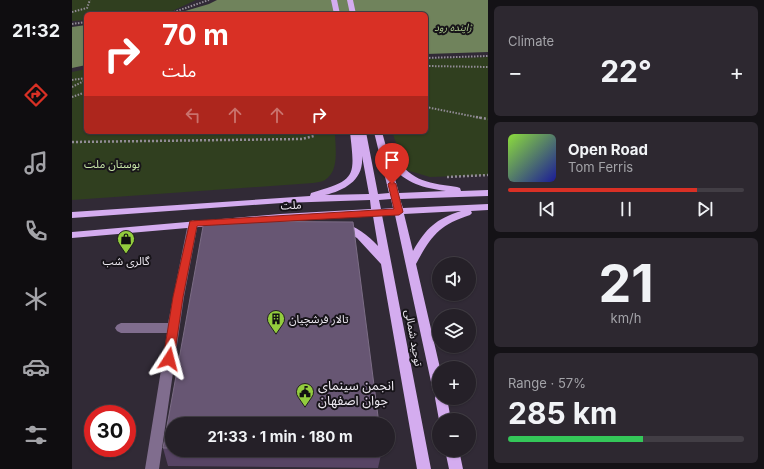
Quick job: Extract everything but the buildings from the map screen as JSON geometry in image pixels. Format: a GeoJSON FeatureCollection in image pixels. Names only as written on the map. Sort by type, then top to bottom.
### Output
{"type":"FeatureCollection","features":[{"type":"Feature","properties":{"kind":"main road"},"geometry":{"type":"LineString","coordinates":[[334,0],[337,12]]}},
{"type":"Feature","properties":{"kind":"main road"},"geometry":{"type":"LineString","coordinates":[[350,0],[353,12]]}},
{"type":"Feature","properties":{"kind":"main road"},"geometry":{"type":"LineString","coordinates":[[282,200],[323,194],[338,188],[349,181],[356,170],[357,162],[354,134]]}},
{"type":"Feature","properties":{"kind":"main road","name":"توحید شمالی"},"geometry":{"type":"LineString","coordinates":[[362,134],[424,469]]}},
{"type":"Feature","properties":{"kind":"main road","name":"توحید شمالی"},"geometry":{"type":"LineString","coordinates":[[378,134],[399,212],[432,361]]}},
{"type":"Feature","properties":{"kind":"main road"},"geometry":{"type":"LineString","coordinates":[[381,144],[396,167],[404,176],[414,182],[477,194]]}},
{"type":"Feature","properties":{"kind":"main road","name":"ملت"},"geometry":{"type":"LineString","coordinates":[[72,215],[282,200],[488,193]]}},
{"type":"Feature","properties":{"kind":"main road"},"geometry":{"type":"LineString","coordinates":[[411,263],[434,227],[450,218],[487,207]]}},
{"type":"Feature","properties":{"kind":"main road","name":"ملت"},"geometry":{"type":"LineString","coordinates":[[72,235],[193,223],[280,217],[487,207]]}},
{"type":"Feature","properties":{"kind":"main road"},"geometry":{"type":"LineString","coordinates":[[280,217],[337,224],[353,229],[366,238],[387,264]]}},
{"type":"Feature","properties":{"kind":"main road"},"geometry":{"type":"LineString","coordinates":[[453,457],[456,469]]}},
{"type":"Feature","properties":{"kind":"street"},"geometry":{"type":"LineString","coordinates":[[152,469],[174,328],[193,223]]}},
{"type":"Feature","properties":{"kind":"street"},"geometry":{"type":"LineString","coordinates":[[121,328],[174,328]]}},
{"type":"Feature","properties":{"kind":"path"},"geometry":{"type":"LineString","coordinates":[[72,12],[87,8],[90,0]]}},
{"type":"Feature","properties":{"kind":"path"},"geometry":{"type":"LineString","coordinates":[[174,12],[209,0]]}},
{"type":"Feature","properties":{"kind":"path"},"geometry":{"type":"LineString","coordinates":[[72,24],[84,22]]}},
{"type":"Feature","properties":{"kind":"path"},"geometry":{"type":"LineString","coordinates":[[428,58],[488,56]]}},
{"type":"Feature","properties":{"kind":"path"},"geometry":{"type":"LineString","coordinates":[[428,66],[488,67]]}},
{"type":"Feature","properties":{"kind":"path"},"geometry":{"type":"LineString","coordinates":[[72,80],[84,79]]}},
{"type":"Feature","properties":{"kind":"path"},"geometry":{"type":"LineString","coordinates":[[72,87],[84,80]]}},
{"type":"Feature","properties":{"kind":"path"},"geometry":{"type":"LineString","coordinates":[[72,97],[84,93]]}},
{"type":"Feature","properties":{"kind":"path"},"geometry":{"type":"LineString","coordinates":[[428,107],[488,118]]}},
{"type":"Feature","properties":{"kind":"path"},"geometry":{"type":"LineString","coordinates":[[72,142],[302,139],[314,136],[315,134]]}},
{"type":"Feature","properties":{"kind":"green space"},"geometry":{"type":"Polygon","coordinates":[[[72,0],[196,0],[170,12],[84,12],[84,20],[72,21],[72,0]]]}},
{"type":"Feature","properties":{"kind":"green space"},"geometry":{"type":"Polygon","coordinates":[[[488,57],[488,175],[430,177],[406,170],[393,134],[428,134],[428,59],[488,57]]]}},
{"type":"Feature","properties":{"kind":"green space","name":"بوستان ملت"},"geometry":{"type":"Polygon","coordinates":[[[84,69],[84,134],[335,134],[336,158],[333,171],[325,180],[313,183],[72,200],[72,72],[84,69]]]}},
{"type":"Feature","properties":{"kind":"water","name":"زاینده رود"},"geometry":{"type":"Polygon","coordinates":[[[217,0],[488,0],[488,52],[428,54],[428,12],[182,12],[209,4],[217,0]]]}},
{"type":"Feature","properties":{"kind":"water"},"geometry":{"type":"Polygon","coordinates":[[[84,25],[84,65],[72,68],[72,27],[84,25]]]}},
{"type":"Feature","properties":{"kind":"place","name":"گالری شب"},"geometry":{"type":"Point","coordinates":[126,254]}},
{"type":"Feature","properties":{"kind":"place","name":"تالار فرشچیان"},"geometry":{"type":"Point","coordinates":[276,334]}},
{"type":"Feature","properties":{"kind":"place","name":"انجمن سینمای جوان اصفهان"},"geometry":{"type":"Point","coordinates":[305,407]}},
{"type":"Feature","properties":{"kind":"route"},"geometry":{"type":"LineString","coordinates":[[169,359],[178,297],[193,223],[280,217],[399,212],[392,184]]}}]}
